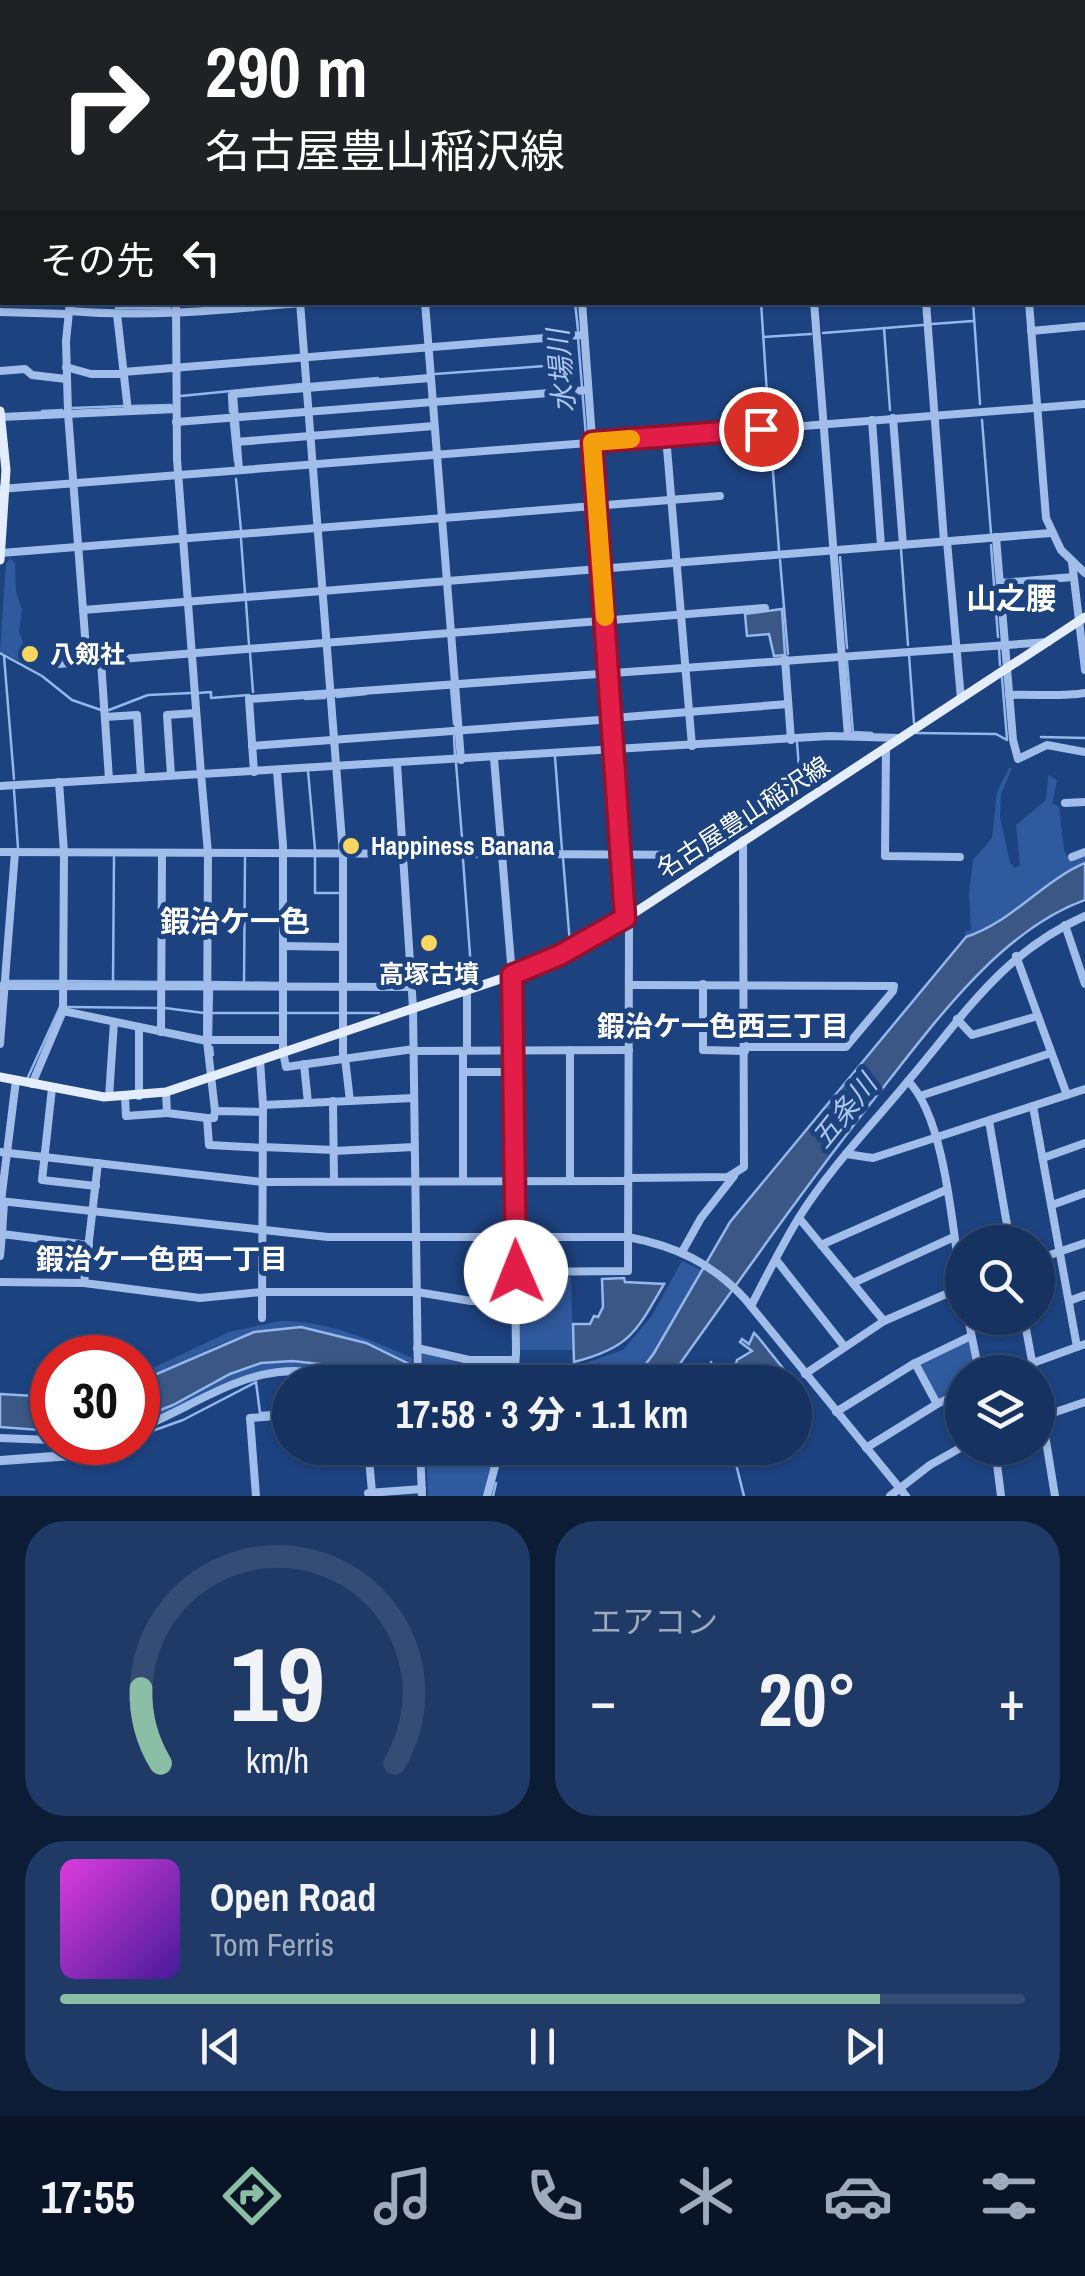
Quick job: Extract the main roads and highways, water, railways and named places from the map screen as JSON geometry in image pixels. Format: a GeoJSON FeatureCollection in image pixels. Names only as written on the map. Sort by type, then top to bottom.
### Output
{"type":"FeatureCollection","features":[{"type":"Feature","properties":{"kind":"main road"},"geometry":{"type":"LineString","coordinates":[[0,553],[1,414]]}},
{"type":"Feature","properties":{"kind":"main road","name":"名古屋豊山稲沢線"},"geometry":{"type":"LineString","coordinates":[[0,1077],[108,1097],[166,1092],[512,975],[560,955],[625,918],[1081,620]]}},
{"type":"Feature","properties":{"kind":"water"},"geometry":{"type":"Polygon","coordinates":[[[782,609],[785,655],[774,656],[769,634],[747,636],[745,614],[782,609]]]}},
{"type":"Feature","properties":{"kind":"water","name":"五条川"},"geometry":{"type":"Polygon","coordinates":[[[1085,863],[1085,900],[1024,934],[970,983],[878,1094],[679,1365],[645,1365],[730,1222],[966,937],[998,922],[1085,863]]]}},
{"type":"Feature","properties":{"kind":"water"},"geometry":{"type":"Polygon","coordinates":[[[624,1278],[625,1282],[664,1284],[630,1336],[608,1351],[574,1362],[573,1324],[590,1324],[594,1316],[598,1317],[603,1307],[602,1279],[624,1278]]]}},
{"type":"Feature","properties":{"kind":"water"},"geometry":{"type":"Polygon","coordinates":[[[301,1327],[366,1343],[411,1365],[261,1363],[230,1374],[160,1410],[160,1373],[254,1332],[301,1327]]]}},
{"type":"Feature","properties":{"kind":"water"},"geometry":{"type":"Polygon","coordinates":[[[754,1333],[780,1365],[736,1365],[752,1351],[740,1342],[742,1339],[749,1344],[754,1333]]]}},
{"type":"Feature","properties":{"kind":"water"},"geometry":{"type":"Polygon","coordinates":[[[0,1394],[30,1396],[30,1429],[0,1427],[0,1394]]]}},
{"type":"Feature","properties":{"kind":"waterway"},"geometry":{"type":"LineString","coordinates":[[116,308],[170,305]]}},
{"type":"Feature","properties":{"kind":"waterway","name":"水場川"},"geometry":{"type":"LineString","coordinates":[[575,305],[578,330]]}},
{"type":"Feature","properties":{"kind":"waterway"},"geometry":{"type":"LineString","coordinates":[[761,305],[767,394]]}},
{"type":"Feature","properties":{"kind":"waterway"},"geometry":{"type":"LineString","coordinates":[[973,305],[980,404]]}},
{"type":"Feature","properties":{"kind":"waterway"},"geometry":{"type":"LineString","coordinates":[[932,324],[973,321]]}},
{"type":"Feature","properties":{"kind":"waterway"},"geometry":{"type":"LineString","coordinates":[[823,333],[923,325]]}},
{"type":"Feature","properties":{"kind":"waterway"},"geometry":{"type":"LineString","coordinates":[[884,328],[890,410]]}},
{"type":"Feature","properties":{"kind":"waterway"},"geometry":{"type":"LineString","coordinates":[[763,337],[811,334]]}},
{"type":"Feature","properties":{"kind":"waterway","name":"水場川"},"geometry":{"type":"LineString","coordinates":[[578,338],[586,436]]}},
{"type":"Feature","properties":{"kind":"waterway"},"geometry":{"type":"LineString","coordinates":[[435,374],[571,364]]}},
{"type":"Feature","properties":{"kind":"waterway"},"geometry":{"type":"LineString","coordinates":[[311,384],[378,378]]}},
{"type":"Feature","properties":{"kind":"waterway"},"geometry":{"type":"LineString","coordinates":[[181,396],[302,384]]}},
{"type":"Feature","properties":{"kind":"waterway"},"geometry":{"type":"LineString","coordinates":[[229,394],[230,412]]}},
{"type":"Feature","properties":{"kind":"waterway"},"geometry":{"type":"LineString","coordinates":[[768,402],[769,422]]}},
{"type":"Feature","properties":{"kind":"waterway"},"geometry":{"type":"LineString","coordinates":[[132,406],[171,405]]}},
{"type":"Feature","properties":{"kind":"waterway"},"geometry":{"type":"LineString","coordinates":[[73,408],[125,406]]}},
{"type":"Feature","properties":{"kind":"waterway"},"geometry":{"type":"LineString","coordinates":[[42,411],[62,410]]}},
{"type":"Feature","properties":{"kind":"waterway"},"geometry":{"type":"LineString","coordinates":[[982,420],[991,533]]}},
{"type":"Feature","properties":{"kind":"waterway"},"geometry":{"type":"LineString","coordinates":[[231,422],[235,461]]}},
{"type":"Feature","properties":{"kind":"waterway"},"geometry":{"type":"LineString","coordinates":[[770,433],[779,550]]}},
{"type":"Feature","properties":{"kind":"waterway","name":"水場川"},"geometry":{"type":"LineString","coordinates":[[587,448],[596,565]]}},
{"type":"Feature","properties":{"kind":"waterway"},"geometry":{"type":"LineString","coordinates":[[236,479],[241,530]]}},
{"type":"Feature","properties":{"kind":"waterway"},"geometry":{"type":"LineString","coordinates":[[241,539],[245,593]]}},
{"type":"Feature","properties":{"kind":"waterway"},"geometry":{"type":"LineString","coordinates":[[991,545],[998,637]]}},
{"type":"Feature","properties":{"kind":"waterway"},"geometry":{"type":"LineString","coordinates":[[901,549],[908,645]]}},
{"type":"Feature","properties":{"kind":"waterway"},"geometry":{"type":"LineString","coordinates":[[840,557],[847,648]]}},
{"type":"Feature","properties":{"kind":"waterway"},"geometry":{"type":"LineString","coordinates":[[780,560],[788,654]]}},
{"type":"Feature","properties":{"kind":"waterway","name":"水場川"},"geometry":{"type":"LineString","coordinates":[[597,573],[604,670]]}},
{"type":"Feature","properties":{"kind":"waterway"},"geometry":{"type":"LineString","coordinates":[[246,602],[249,645]]}},
{"type":"Feature","properties":{"kind":"waterway"},"geometry":{"type":"LineString","coordinates":[[999,648],[1000,665]]}},
{"type":"Feature","properties":{"kind":"waterway"},"geometry":{"type":"LineString","coordinates":[[0,653],[42,676],[72,700],[101,710]]}},
{"type":"Feature","properties":{"kind":"waterway"},"geometry":{"type":"LineString","coordinates":[[250,653],[253,692]]}},
{"type":"Feature","properties":{"kind":"waterway"},"geometry":{"type":"LineString","coordinates":[[909,655],[914,723]]}},
{"type":"Feature","properties":{"kind":"waterway"},"geometry":{"type":"LineString","coordinates":[[4,656],[14,779]]}},
{"type":"Feature","properties":{"kind":"waterway"},"geometry":{"type":"LineString","coordinates":[[847,661],[853,732],[872,733]]}},
{"type":"Feature","properties":{"kind":"waterway","name":"水場川"},"geometry":{"type":"LineString","coordinates":[[605,678],[608,714]]}},
{"type":"Feature","properties":{"kind":"waterway"},"geometry":{"type":"LineString","coordinates":[[1002,678],[1007,739]]}},
{"type":"Feature","properties":{"kind":"waterway"},"geometry":{"type":"LineString","coordinates":[[451,688],[454,724]]}},
{"type":"Feature","properties":{"kind":"waterway"},"geometry":{"type":"LineString","coordinates":[[198,693],[211,692],[211,698],[249,695]]}},
{"type":"Feature","properties":{"kind":"waterway"},"geometry":{"type":"LineString","coordinates":[[109,710],[148,695],[191,693]]}},
{"type":"Feature","properties":{"kind":"waterway"},"geometry":{"type":"LineString","coordinates":[[337,697],[366,694]]}},
{"type":"Feature","properties":{"kind":"waterway"},"geometry":{"type":"LineString","coordinates":[[305,699],[325,698]]}},
{"type":"Feature","properties":{"kind":"waterway","name":"水場川"},"geometry":{"type":"LineString","coordinates":[[609,722],[610,744]]}},
{"type":"Feature","properties":{"kind":"waterway"},"geometry":{"type":"LineString","coordinates":[[916,733],[996,734],[1007,740]]}},
{"type":"Feature","properties":{"kind":"waterway"},"geometry":{"type":"LineString","coordinates":[[454,736],[455,757]]}},
{"type":"Feature","properties":{"kind":"waterway"},"geometry":{"type":"LineString","coordinates":[[1041,737],[1085,738]]}},
{"type":"Feature","properties":{"kind":"waterway"},"geometry":{"type":"LineString","coordinates":[[797,742],[801,795]]}},
{"type":"Feature","properties":{"kind":"waterway"},"geometry":{"type":"LineString","coordinates":[[555,757],[562,850]]}},
{"type":"Feature","properties":{"kind":"waterway"},"geometry":{"type":"LineString","coordinates":[[456,763],[463,850]]}},
{"type":"Feature","properties":{"kind":"waterway"},"geometry":{"type":"LineString","coordinates":[[308,771],[315,849]]}},
{"type":"Feature","properties":{"kind":"waterway"},"geometry":{"type":"LineString","coordinates":[[14,790],[18,848]]}},
{"type":"Feature","properties":{"kind":"waterway"},"geometry":{"type":"LineString","coordinates":[[113,982],[114,857]]}},
{"type":"Feature","properties":{"kind":"waterway"},"geometry":{"type":"LineString","coordinates":[[315,857],[315,893],[338,893]]}},
{"type":"Feature","properties":{"kind":"waterway"},"geometry":{"type":"LineString","coordinates":[[244,983],[245,858]]}},
{"type":"Feature","properties":{"kind":"waterway"},"geometry":{"type":"LineString","coordinates":[[563,858],[570,944]]}},
{"type":"Feature","properties":{"kind":"waterway"},"geometry":{"type":"LineString","coordinates":[[416,984],[472,982],[463,859]]}},
{"type":"Feature","properties":{"kind":"waterway"},"geometry":{"type":"LineString","coordinates":[[8,981],[60,981]]}},
{"type":"Feature","properties":{"kind":"waterway"},"geometry":{"type":"LineString","coordinates":[[67,981],[159,982]]}},
{"type":"Feature","properties":{"kind":"waterway"},"geometry":{"type":"LineString","coordinates":[[165,982],[202,982]]}},
{"type":"Feature","properties":{"kind":"waterway"},"geometry":{"type":"LineString","coordinates":[[211,982],[280,983]]}},
{"type":"Feature","properties":{"kind":"waterway"},"geometry":{"type":"LineString","coordinates":[[211,1036],[212,988]]}},
{"type":"Feature","properties":{"kind":"waterway"},"geometry":{"type":"LineString","coordinates":[[28,1077],[60,1007]]}},
{"type":"Feature","properties":{"kind":"waterway"},"geometry":{"type":"LineString","coordinates":[[67,1007],[159,1008]]}},
{"type":"Feature","properties":{"kind":"waterway"},"geometry":{"type":"LineString","coordinates":[[165,1008],[204,1013]]}},
{"type":"Feature","properties":{"kind":"waterway"},"geometry":{"type":"LineString","coordinates":[[211,1013],[279,1013]]}},
{"type":"Feature","properties":{"kind":"waterway"},"geometry":{"type":"LineString","coordinates":[[286,1013],[338,1013]]}},
{"type":"Feature","properties":{"kind":"waterway"},"geometry":{"type":"LineString","coordinates":[[346,1013],[379,1013]]}},
{"type":"Feature","properties":{"kind":"waterway"},"geometry":{"type":"LineString","coordinates":[[212,1047],[213,1055]]}},
{"type":"Feature","properties":{"kind":"waterway"},"geometry":{"type":"LineString","coordinates":[[160,1428],[256,1382],[260,1413],[272,1412]]}},
{"type":"Feature","properties":{"kind":"waterway"},"geometry":{"type":"LineString","coordinates":[[0,1464],[30,1462]]}},
{"type":"Feature","properties":{"kind":"waterway"},"geometry":{"type":"LineString","coordinates":[[736,1465],[744,1496]]}},
{"type":"Feature","properties":{"kind":"waterway"},"geometry":{"type":"LineString","coordinates":[[493,1496],[496,1483]]}},
{"type":"Feature","properties":{"kind":"place","name":"八剱社"},"geometry":{"type":"Point","coordinates":[30,654]}},
{"type":"Feature","properties":{"kind":"place","name":"Happiness Banana"},"geometry":{"type":"Point","coordinates":[351,846]}},
{"type":"Feature","properties":{"kind":"place","name":"高塚古墳"},"geometry":{"type":"Point","coordinates":[429,943]}},
{"type":"Feature","properties":{"kind":"district","name":"山之腰"},"geometry":{"type":"Point","coordinates":[1011,598]}},
{"type":"Feature","properties":{"kind":"district","name":"鍜治ケ一色"},"geometry":{"type":"Point","coordinates":[235,921]}},
{"type":"Feature","properties":{"kind":"district","name":"鍜治ケ一色西三丁目"},"geometry":{"type":"Point","coordinates":[723,1026]}},
{"type":"Feature","properties":{"kind":"district","name":"鍜治ケ一色西一丁目"},"geometry":{"type":"Point","coordinates":[162,1259]}}]}
